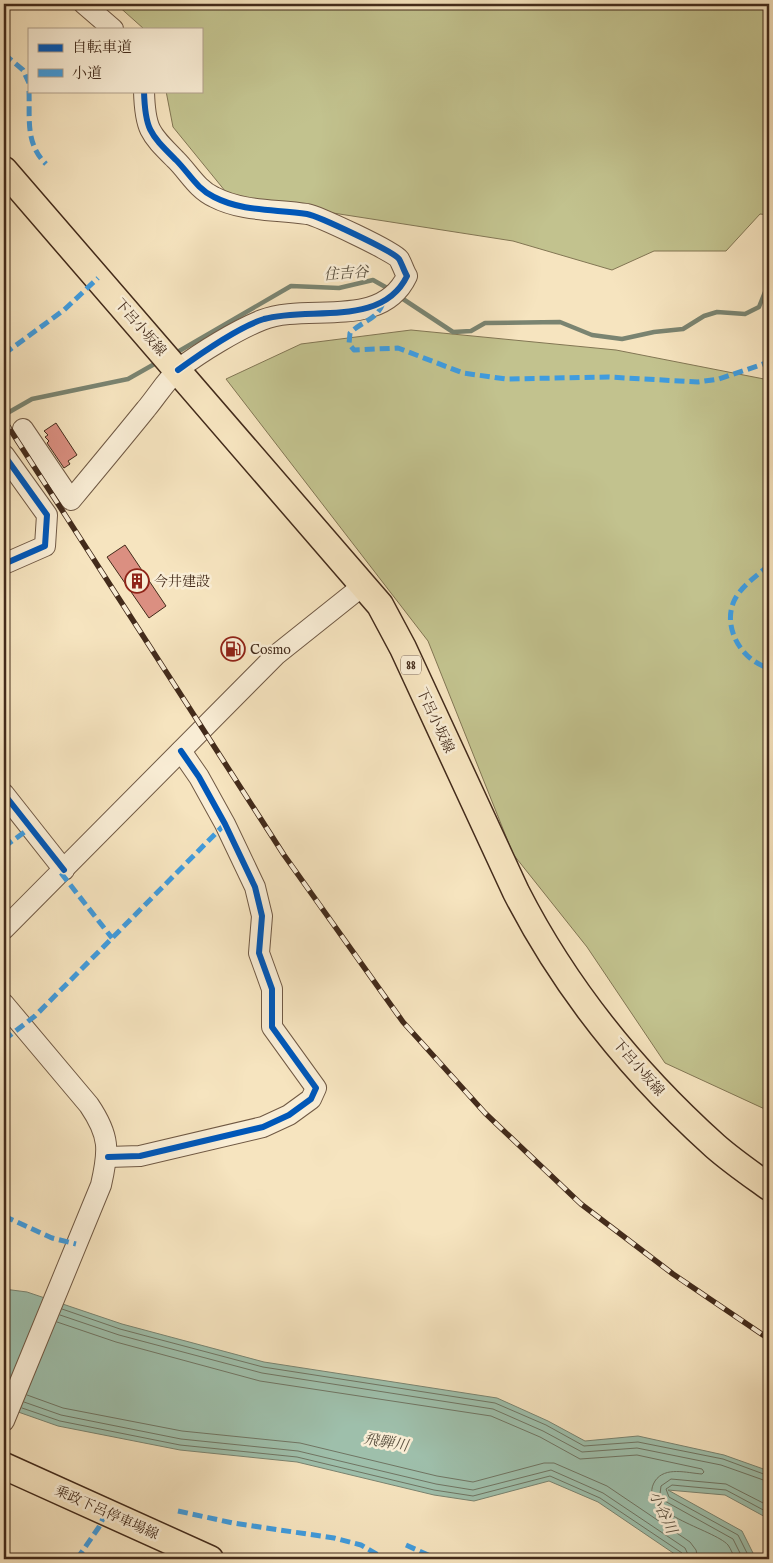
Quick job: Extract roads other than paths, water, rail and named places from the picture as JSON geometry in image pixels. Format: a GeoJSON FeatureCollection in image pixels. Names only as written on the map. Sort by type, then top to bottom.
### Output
{"type":"FeatureCollection","features":[{"type":"Feature","properties":{"kind":"main road","name":"下呂小坂線"},"geometry":{"type":"LineString","coordinates":[[4,170],[365,584],[380,604],[403,648],[528,915],[567,981],[634,1063],[668,1100],[716,1146],[769,1188]]}},
{"type":"Feature","properties":{"kind":"main road","name":"乗政下呂停車場線"},"geometry":{"type":"LineString","coordinates":[[4,1466],[177,1552],[210,1559]]}},
{"type":"Feature","properties":{"kind":"street"},"geometry":{"type":"LineString","coordinates":[[84,4],[113,28]]}},
{"type":"Feature","properties":{"kind":"street"},"geometry":{"type":"LineString","coordinates":[[22,429],[71,500],[178,370],[203,352],[261,320],[284,314],[330,313],[368,308],[383,302],[402,286],[407,276],[398,258],[328,221],[309,214],[247,209],[213,197],[196,185],[180,164],[151,135],[146,120],[144,92]]}},
{"type":"Feature","properties":{"kind":"street"},"geometry":{"type":"LineString","coordinates":[[4,456],[48,515],[45,546],[4,564]]}},
{"type":"Feature","properties":{"kind":"street"},"geometry":{"type":"LineString","coordinates":[[4,929],[276,655],[365,584]]}},
{"type":"Feature","properties":{"kind":"street"},"geometry":{"type":"LineString","coordinates":[[108,1157],[140,1156],[263,1127],[289,1115],[311,1099],[316,1088],[272,1026],[272,989],[259,953],[262,916],[256,887],[225,824],[199,777],[181,750]]}},
{"type":"Feature","properties":{"kind":"street"},"geometry":{"type":"LineString","coordinates":[[4,794],[64,870]]}},
{"type":"Feature","properties":{"kind":"street"},"geometry":{"type":"LineString","coordinates":[[4,1004],[89,1105],[101,1123],[107,1141],[108,1157],[101,1185],[4,1421]]}},
{"type":"Feature","properties":{"kind":"water"},"geometry":{"type":"Polygon","coordinates":[[[4,1289],[27,1292],[122,1324],[264,1362],[497,1398],[548,1421],[585,1441],[638,1436],[724,1455],[769,1471],[769,1519],[725,1495],[668,1490],[742,1531],[756,1559],[682,1559],[598,1502],[549,1481],[474,1501],[434,1495],[297,1462],[180,1450],[58,1426],[4,1407],[4,1289]]]}},
{"type":"Feature","properties":{"kind":"waterway","name":"住吉谷"},"geometry":{"type":"LineString","coordinates":[[174,354],[291,286],[339,288],[373,280],[389,289]]}},
{"type":"Feature","properties":{"kind":"waterway","name":"住吉谷"},"geometry":{"type":"LineString","coordinates":[[400,297],[453,332],[471,331],[485,323],[560,322],[592,335],[622,339],[654,332],[683,329],[704,316],[717,312],[745,314],[759,307],[769,282]]}},
{"type":"Feature","properties":{"kind":"waterway","name":"住吉谷"},"geometry":{"type":"LineString","coordinates":[[4,415],[32,399],[128,379],[158,362]]}},
{"type":"Feature","properties":{"kind":"railway"},"geometry":{"type":"LineString","coordinates":[[4,420],[284,855],[403,1022],[485,1113],[581,1204],[673,1274],[769,1339]]}},
{"type":"Feature","properties":{"kind":"place","name":"今井建設"},"geometry":{"type":"Point","coordinates":[137,581]}},
{"type":"Feature","properties":{"kind":"place","name":"Cosmo"},"geometry":{"type":"Point","coordinates":[233,649]}},
{"type":"Feature","properties":{"kind":"water label","name":"飛騨川"},"geometry":{"type":"Point","coordinates":[386,1442]}},
{"type":"Feature","properties":{"kind":"water label","name":"小谷川"},"geometry":{"type":"Point","coordinates":[663,1512]}}]}
